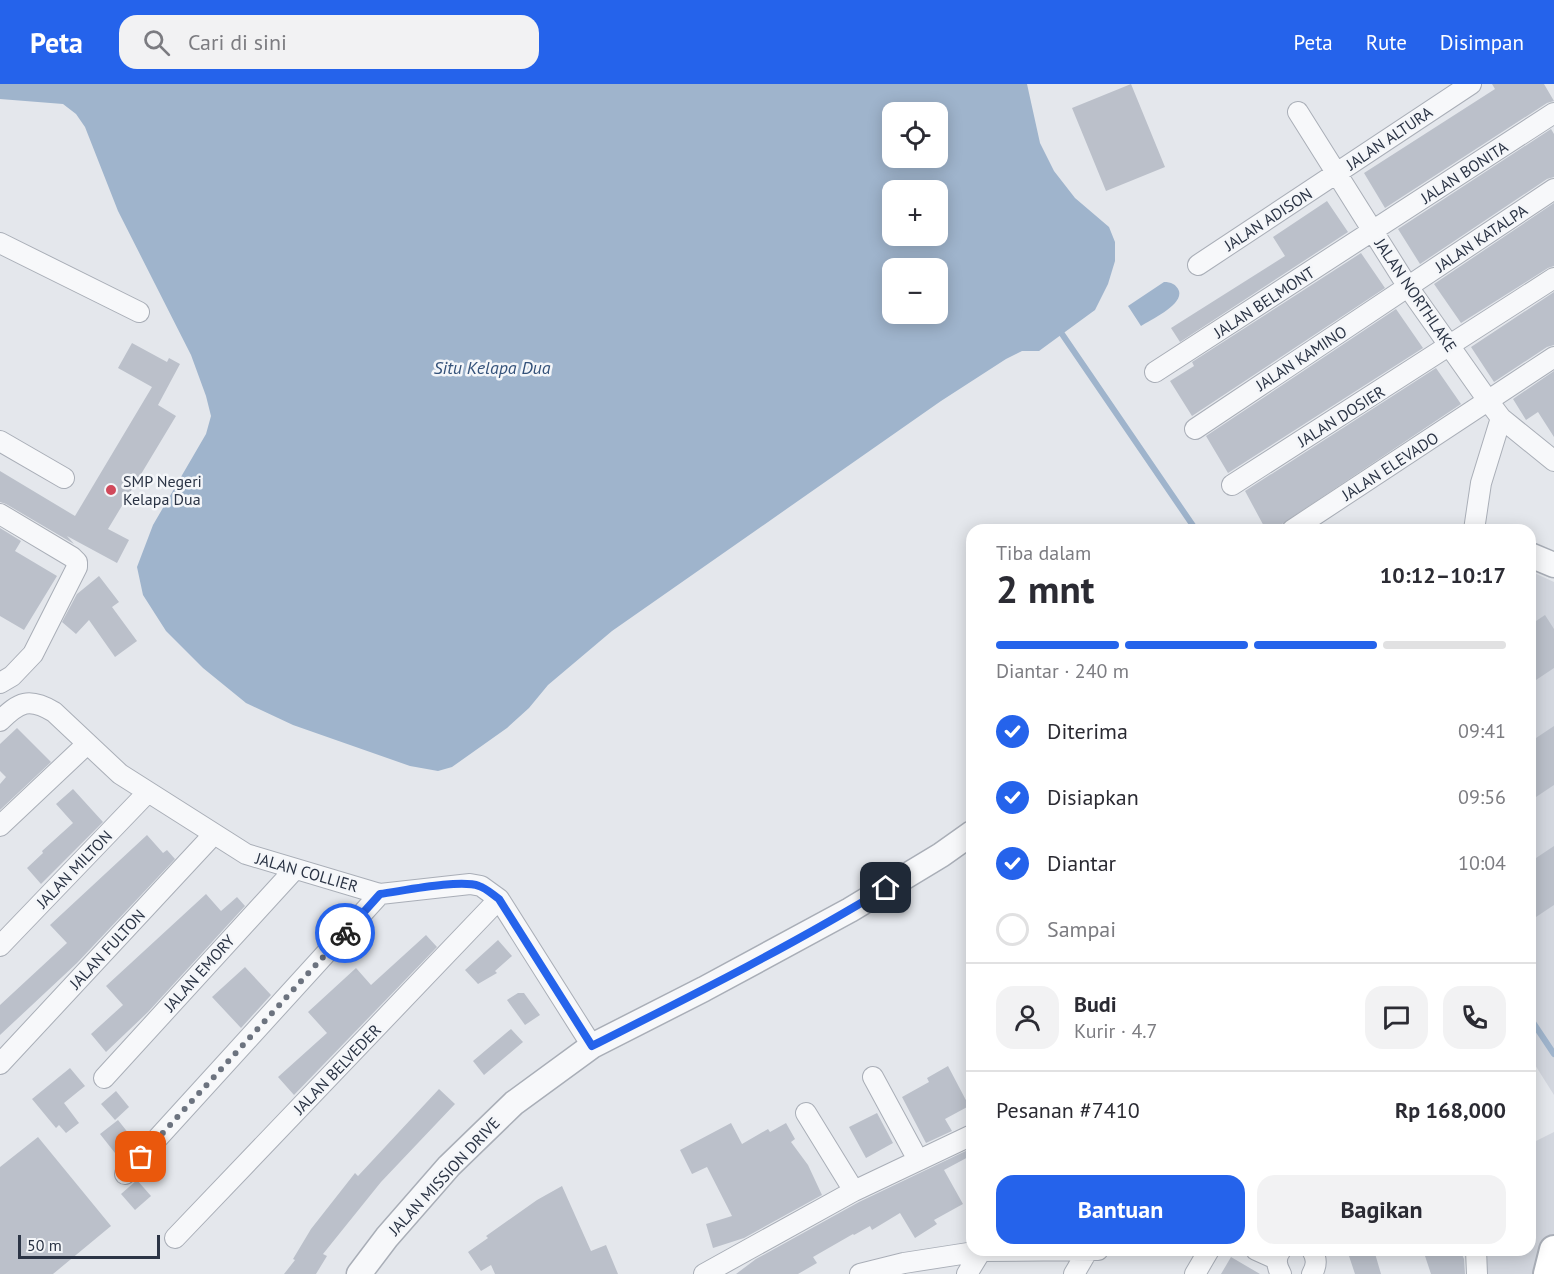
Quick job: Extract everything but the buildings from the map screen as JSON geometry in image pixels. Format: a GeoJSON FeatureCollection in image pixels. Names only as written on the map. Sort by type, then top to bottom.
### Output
{"type":"FeatureCollection","features":[{"type":"Feature","properties":{"kind":"main road"},"geometry":{"type":"LineString","coordinates":[[1548,1274],[1554,1250]]}},
{"type":"Feature","properties":{"kind":"street","name":"JALAN ALTURA"},"geometry":{"type":"LineString","coordinates":[[1338,173],[1471,84]]}},
{"type":"Feature","properties":{"kind":"street","name":"JALAN NORTHLAKE"},"geometry":{"type":"LineString","coordinates":[[1298,112],[1408,287],[1489,402],[1501,418],[1549,450]]}},
{"type":"Feature","properties":{"kind":"street","name":"JALAN BONITA"},"geometry":{"type":"LineString","coordinates":[[1374,231],[1554,113]]}},
{"type":"Feature","properties":{"kind":"street","name":"JALAN ADISON"},"geometry":{"type":"LineString","coordinates":[[1198,265],[1338,173]]}},
{"type":"Feature","properties":{"kind":"street","name":"JALAN KATALPA"},"geometry":{"type":"LineString","coordinates":[[1408,287],[1554,189]]}},
{"type":"Feature","properties":{"kind":"street","name":"JALAN BELMONT"},"geometry":{"type":"LineString","coordinates":[[1155,372],[1374,231]]}},
{"type":"Feature","properties":{"kind":"street"},"geometry":{"type":"LineString","coordinates":[[0,243],[139,312]]}},
{"type":"Feature","properties":{"kind":"street","name":"JALAN DOSIER"},"geometry":{"type":"LineString","coordinates":[[1232,485],[1554,278]]}},
{"type":"Feature","properties":{"kind":"street","name":"JALAN KAMINO"},"geometry":{"type":"LineString","coordinates":[[1195,429],[1408,287]]}},
{"type":"Feature","properties":{"kind":"street","name":"JALAN ELEVADO"},"geometry":{"type":"LineString","coordinates":[[1301,524],[1554,357]]}},
{"type":"Feature","properties":{"kind":"street"},"geometry":{"type":"LineString","coordinates":[[1475,524],[1481,483],[1501,418]]}},
{"type":"Feature","properties":{"kind":"street"},"geometry":{"type":"LineString","coordinates":[[0,441],[64,478]]}},
{"type":"Feature","properties":{"kind":"street"},"geometry":{"type":"LineString","coordinates":[[0,514],[72,557],[77,567],[33,654],[12,676],[0,682]]}},
{"type":"Feature","properties":{"kind":"street"},"geometry":{"type":"LineString","coordinates":[[1536,558],[1554,565]]}},
{"type":"Feature","properties":{"kind":"street","name":"JALAN COLLIER"},"geometry":{"type":"LineString","coordinates":[[0,721],[10,710],[22,703],[42,704],[54,712],[120,774],[246,854],[380,894],[470,884],[481,886],[499,899],[592,1046]]}},
{"type":"Feature","properties":{"kind":"street"},"geometry":{"type":"LineString","coordinates":[[0,826],[87,744]]}},
{"type":"Feature","properties":{"kind":"street","name":"JALAN MILTON"},"geometry":{"type":"LineString","coordinates":[[0,946],[148,792]]}},
{"type":"Feature","properties":{"kind":"street","name":"JALAN FULTON"},"geometry":{"type":"LineString","coordinates":[[0,1064],[214,834]]}},
{"type":"Feature","properties":{"kind":"street","name":"JALAN MISSION DRIVE"},"geometry":{"type":"LineString","coordinates":[[359,1274],[387,1237],[449,1166],[514,1103],[592,1046],[704,989],[850,910],[966,837]]}},
{"type":"Feature","properties":{"kind":"street","name":"JALAN EMORY"},"geometry":{"type":"LineString","coordinates":[[104,1078],[295,869]]}},
{"type":"Feature","properties":{"kind":"street"},"geometry":{"type":"LineString","coordinates":[[125,1174],[380,894]]}},
{"type":"Feature","properties":{"kind":"street","name":"JALAN BELVEDER"},"geometry":{"type":"LineString","coordinates":[[175,1238],[499,899]]}},
{"type":"Feature","properties":{"kind":"street"},"geometry":{"type":"LineString","coordinates":[[873,1077],[918,1160]]}},
{"type":"Feature","properties":{"kind":"street"},"geometry":{"type":"LineString","coordinates":[[806,1113],[854,1191]]}},
{"type":"Feature","properties":{"kind":"street"},"geometry":{"type":"LineString","coordinates":[[704,1274],[854,1191],[966,1138]]}},
{"type":"Feature","properties":{"kind":"street"},"geometry":{"type":"LineString","coordinates":[[860,1274],[904,1263],[966,1253]]}},
{"type":"Feature","properties":{"kind":"street"},"geometry":{"type":"LineString","coordinates":[[967,1274],[978,1256]]}},
{"type":"Feature","properties":{"kind":"street"},"geometry":{"type":"LineString","coordinates":[[1074,1274],[1084,1256]]}},
{"type":"Feature","properties":{"kind":"street"},"geometry":{"type":"LineString","coordinates":[[1195,1274],[1206,1256]]}},
{"type":"Feature","properties":{"kind":"street"},"geometry":{"type":"LineString","coordinates":[[1312,1274],[1316,1267],[1315,1256]]}},
{"type":"Feature","properties":{"kind":"street"},"geometry":{"type":"LineString","coordinates":[[1476,1256],[1477,1274]]}},
{"type":"Feature","properties":{"kind":"shaded area"},"geometry":{"type":"Polygon","coordinates":[[[1536,574],[1554,582],[1554,1095],[1536,1066],[1536,574]]]}},
{"type":"Feature","properties":{"kind":"shaded area"},"geometry":{"type":"Polygon","coordinates":[[[1554,1132],[1554,1274],[1484,1274],[1482,1256],[1536,1256],[1536,1141],[1554,1132]]]}},
{"type":"Feature","properties":{"kind":"water","name":"Situ Kelapa Dua"},"geometry":{"type":"Polygon","coordinates":[[[0,84],[1027,84],[1040,143],[1054,171],[1075,198],[1109,227],[1115,242],[1115,261],[1108,284],[1095,310],[1039,351],[1022,351],[1006,359],[941,401],[612,631],[548,685],[529,708],[507,728],[452,767],[438,771],[410,766],[293,725],[246,703],[203,668],[166,631],[143,595],[137,567],[153,525],[206,434],[211,416],[191,355],[118,211],[85,127],[76,114],[63,104],[0,99],[0,84]]]}},
{"type":"Feature","properties":{"kind":"water"},"geometry":{"type":"Polygon","coordinates":[[[1164,282],[1173,284],[1179,291],[1179,296],[1166,311],[1141,326],[1128,306],[1164,282]]]}},
{"type":"Feature","properties":{"kind":"waterway"},"geometry":{"type":"LineString","coordinates":[[1062,334],[1192,524]]}},
{"type":"Feature","properties":{"kind":"waterway"},"geometry":{"type":"LineString","coordinates":[[1536,1027],[1554,1054]]}},
{"type":"Feature","properties":{"kind":"way so far"},"geometry":{"type":"LineString","coordinates":[[141,1157],[345,933]]}},
{"type":"Feature","properties":{"kind":"place","name":"SMP Negeri Kelapa Dua"},"geometry":{"type":"Point","coordinates":[111,490]}},
{"type":"Feature","properties":{"kind":"route"},"geometry":{"type":"LineString","coordinates":[[345,933],[380,894],[454,885],[481,886],[499,899],[592,1046],[725,978],[886,888]]}}]}
